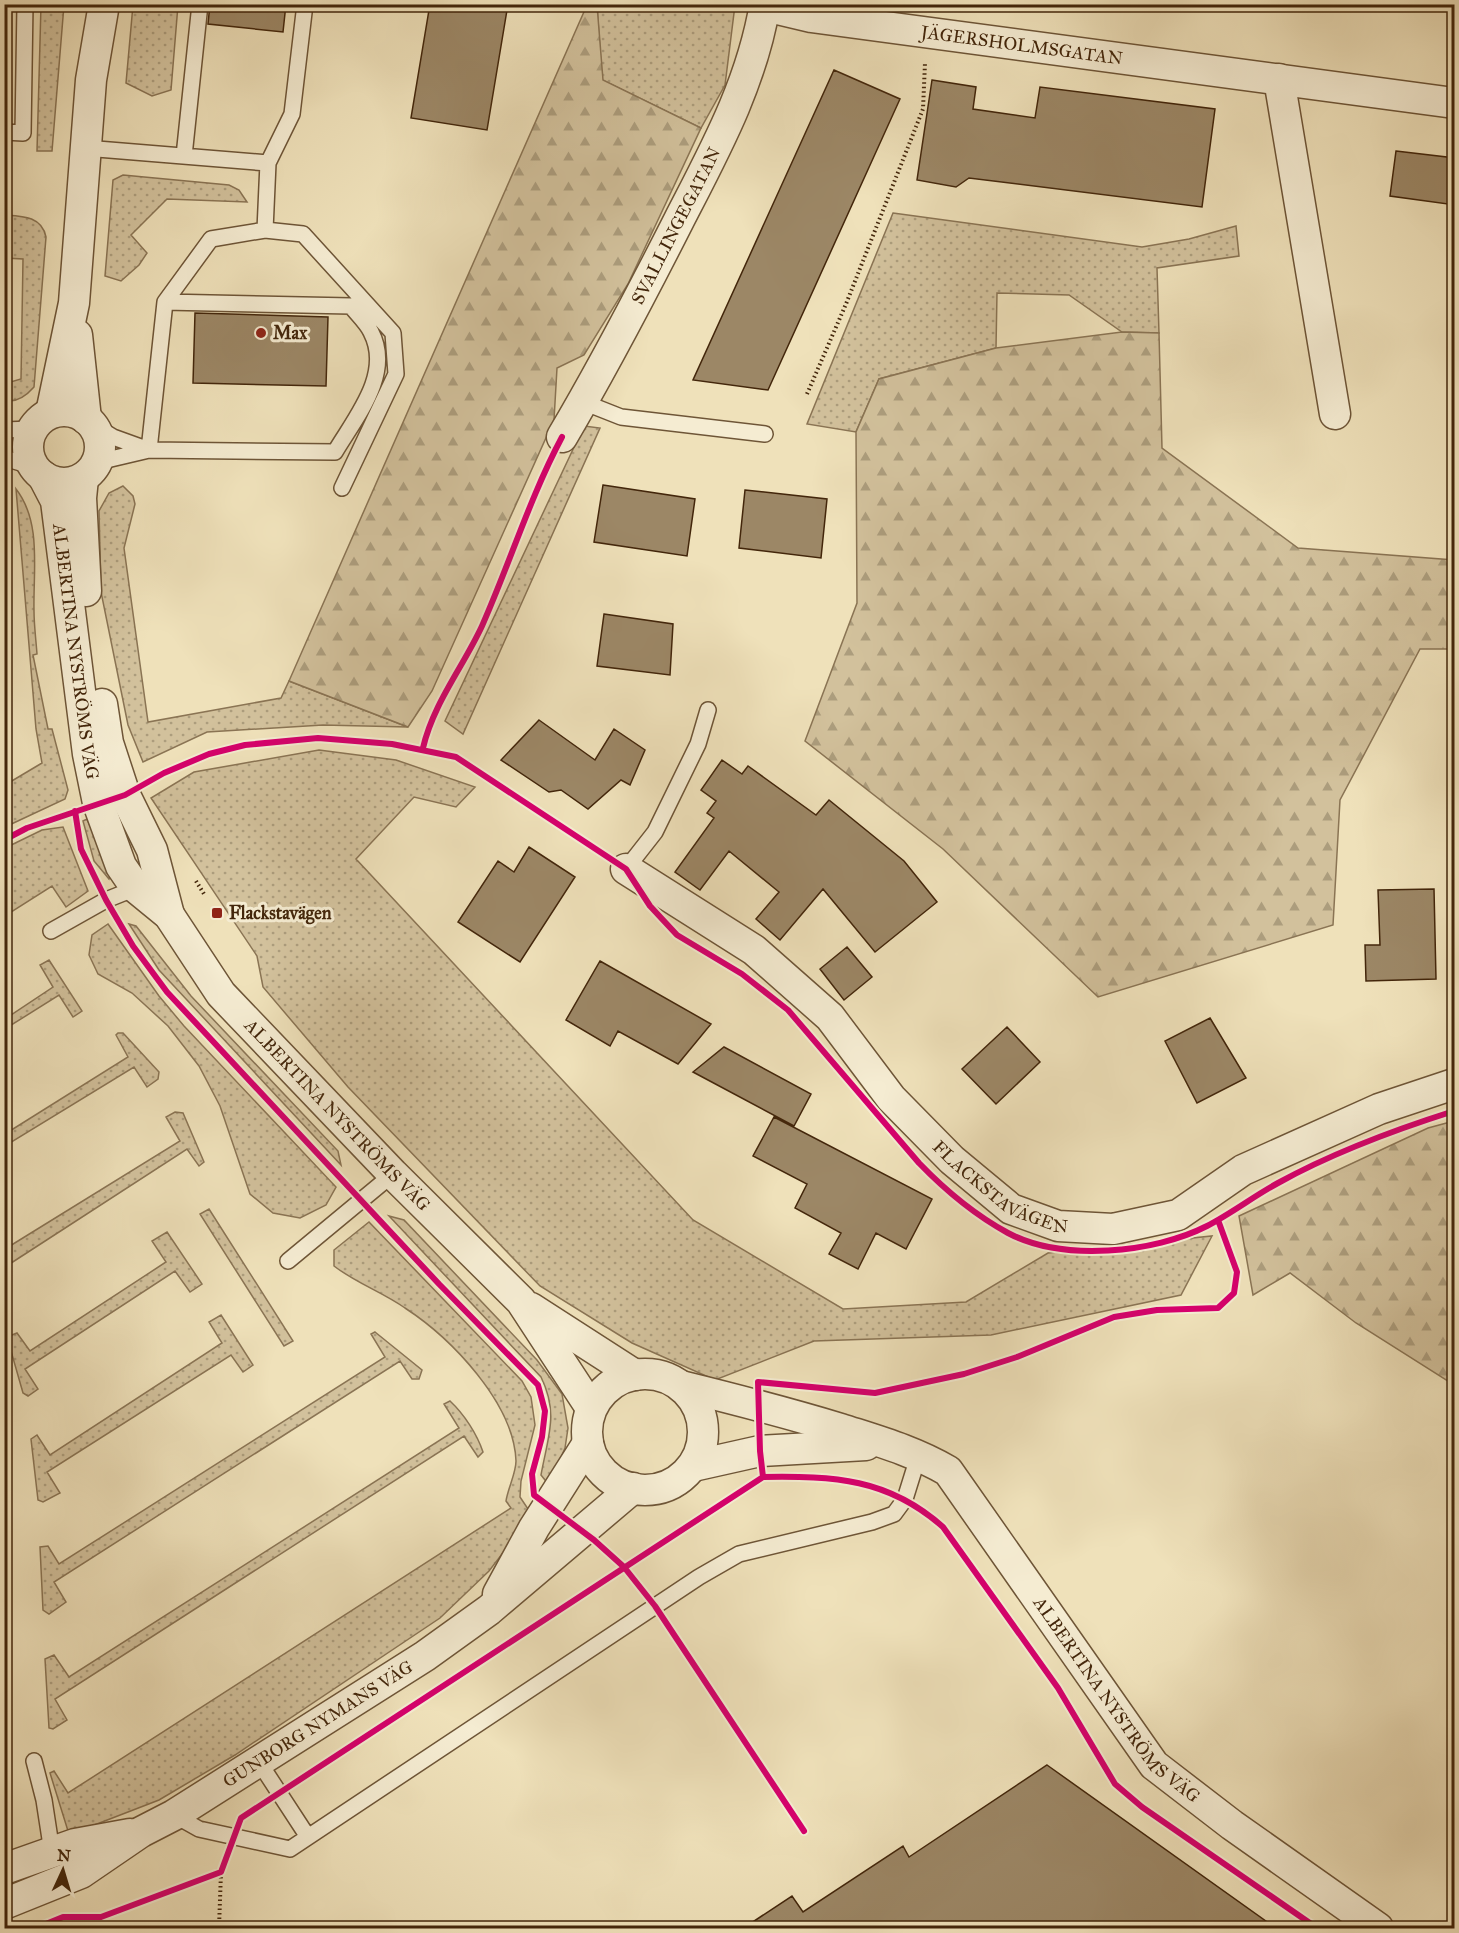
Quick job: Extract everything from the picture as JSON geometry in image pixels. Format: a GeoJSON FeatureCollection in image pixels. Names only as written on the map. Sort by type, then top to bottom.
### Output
{"type":"FeatureCollection","features":[{"type":"Feature","properties":{"kind":"street"},"geometry":{"type":"LineString","coordinates":[[86,4],[91,80]]}},
{"type":"Feature","properties":{"kind":"street"},"geometry":{"type":"LineString","coordinates":[[74,303],[29,424],[28,442],[29,455],[39,472],[67,483],[91,470],[100,440],[90,422],[74,303],[91,80],[104,4]]}},
{"type":"Feature","properties":{"kind":"street","name":"JÄGERSHOLMSGATAN"},"geometry":{"type":"LineString","coordinates":[[765,5],[811,17],[1455,103]]}},
{"type":"Feature","properties":{"kind":"street","name":"SVALLINGEGATAN"},"geometry":{"type":"LineString","coordinates":[[562,437],[609,357],[734,112],[758,46],[765,5]]}},
{"type":"Feature","properties":{"kind":"street"},"geometry":{"type":"LineString","coordinates":[[1279,79],[1335,414]]}},
{"type":"Feature","properties":{"kind":"street"},"geometry":{"type":"LineString","coordinates":[[29,424],[64,410],[80,414],[90,422]]}},
{"type":"Feature","properties":{"kind":"street","name":"ALBERTINA NYSTRÖMS VÄG"},"geometry":{"type":"LineString","coordinates":[[91,470],[81,498],[87,609],[108,743],[125,795],[152,850],[169,915]]}},
{"type":"Feature","properties":{"kind":"street","name":"ALBERTINA NYSTRÖMS VÄG"},"geometry":{"type":"LineString","coordinates":[[39,472],[56,501],[88,754],[98,803],[121,866],[136,888],[169,915],[221,994],[393,1174],[521,1301],[635,1375]]}},
{"type":"Feature","properties":{"kind":"street","name":"FLACKSTAVÄGEN"},"geometry":{"type":"LineString","coordinates":[[626,869],[754,950],[830,1017],[891,1098],[952,1160],[1011,1209],[1058,1226],[1113,1229],[1178,1215],[1244,1170],[1379,1109],[1455,1084]]}},
{"type":"Feature","properties":{"kind":"street","name":"ALBERTINA NYSTRÖMS VÄG"},"geometry":{"type":"LineString","coordinates":[[521,1301],[591,1408]]}},
{"type":"Feature","properties":{"kind":"street"},"geometry":{"type":"LineString","coordinates":[[649,1374],[681,1386],[691,1396],[701,1417],[703,1437],[693,1466],[684,1476],[662,1488],[633,1488],[616,1482],[594,1458],[588,1443],[587,1423],[591,1408],[604,1389],[621,1378],[649,1374]]}},
{"type":"Feature","properties":{"kind":"street","name":"ALBERTINA NYSTRÖMS VÄG"},"geometry":{"type":"LineString","coordinates":[[681,1386],[767,1407],[887,1443],[919,1454],[948,1471],[1154,1765],[1232,1825],[1378,1929]]}},
{"type":"Feature","properties":{"kind":"street","name":"GUNBORG NYMANS VÄG"},"geometry":{"type":"LineString","coordinates":[[489,1610],[534,1528],[588,1443]]}},
{"type":"Feature","properties":{"kind":"street","name":"ALBERTINA NYSTRÖMS VÄG"},"geometry":{"type":"LineString","coordinates":[[693,1466],[760,1451],[887,1443]]}},
{"type":"Feature","properties":{"kind":"street","name":"GUNBORG NYMANS VÄG"},"geometry":{"type":"LineString","coordinates":[[4,1904],[81,1873],[141,1832],[174,1815],[425,1656],[489,1610],[633,1488]]}},
{"type":"Feature","properties":{"kind":"street","name":"GUNBORG NYMANS VÄG"},"geometry":{"type":"LineString","coordinates":[[4,1869],[75,1844],[141,1832]]}},
{"type":"Feature","properties":{"kind":"lane"},"geometry":{"type":"LineString","coordinates":[[4,132],[23,133],[25,4]]}},
{"type":"Feature","properties":{"kind":"lane"},"geometry":{"type":"LineString","coordinates":[[184,156],[200,4]]}},
{"type":"Feature","properties":{"kind":"lane"},"geometry":{"type":"LineString","coordinates":[[265,231],[268,163],[292,114],[305,4]]}},
{"type":"Feature","properties":{"kind":"lane"},"geometry":{"type":"LineString","coordinates":[[85,148],[268,163]]}},
{"type":"Feature","properties":{"kind":"lane"},"geometry":{"type":"LineString","coordinates":[[149,450],[165,302],[211,239],[265,231],[303,234],[393,333],[396,374],[342,488]]}},
{"type":"Feature","properties":{"kind":"lane"},"geometry":{"type":"LineString","coordinates":[[90,422],[113,437],[149,450],[335,452],[375,384],[378,359],[372,332],[351,306],[165,302]]}},
{"type":"Feature","properties":{"kind":"lane"},"geometry":{"type":"LineString","coordinates":[[583,402],[621,417],[765,434]]}},
{"type":"Feature","properties":{"kind":"lane"},"geometry":{"type":"LineString","coordinates":[[91,470],[149,450]]}},
{"type":"Feature","properties":{"kind":"lane"},"geometry":{"type":"LineString","coordinates":[[4,458],[39,472]]}},
{"type":"Feature","properties":{"kind":"lane"},"geometry":{"type":"LineString","coordinates":[[626,869],[655,832],[698,744],[708,710]]}},
{"type":"Feature","properties":{"kind":"lane"},"geometry":{"type":"LineString","coordinates":[[51,931],[106,900],[136,888]]}},
{"type":"Feature","properties":{"kind":"lane"},"geometry":{"type":"LineString","coordinates":[[288,1261],[393,1174]]}},
{"type":"Feature","properties":{"kind":"lane"},"geometry":{"type":"LineString","coordinates":[[174,1815],[199,1829],[290,1849],[699,1576],[739,1554],[872,1522],[894,1514],[905,1499],[919,1454]]}},
{"type":"Feature","properties":{"kind":"lane"},"geometry":{"type":"LineString","coordinates":[[34,1761],[44,1800],[52,1852]]}},
{"type":"Feature","properties":{"kind":"lane"},"geometry":{"type":"LineString","coordinates":[[259,1762],[308,1837]]}},
{"type":"Feature","properties":{"kind":"path"},"geometry":{"type":"LineString","coordinates":[[807,394],[846,304],[923,108],[927,32]]}},
{"type":"Feature","properties":{"kind":"path"},"geometry":{"type":"LineString","coordinates":[[219,1929],[221,1872],[232,1836]]}},
{"type":"Feature","properties":{"kind":"path"},"geometry":{"type":"LineString","coordinates":[[211,1876],[221,1872]]}},
{"type":"Feature","properties":{"kind":"green space"},"geometry":{"type":"Polygon","coordinates":[[[41,5],[64,5],[52,151],[37,151],[41,5]]]}},
{"type":"Feature","properties":{"kind":"green space"},"geometry":{"type":"Polygon","coordinates":[[[133,5],[178,5],[171,90],[152,96],[126,83],[133,5]]]}},
{"type":"Feature","properties":{"kind":"green space"},"geometry":{"type":"Polygon","coordinates":[[[587,5],[597,5],[603,80],[701,128],[628,284],[584,355],[557,368],[554,420],[432,691],[408,727],[289,681],[587,5]]]}},
{"type":"Feature","properties":{"kind":"green space"},"geometry":{"type":"Polygon","coordinates":[[[597,5],[735,5],[725,85],[701,128],[602,80],[597,5]]]}},
{"type":"Feature","properties":{"kind":"green space"},"geometry":{"type":"Polygon","coordinates":[[[123,175],[229,185],[239,190],[247,202],[167,199],[131,235],[147,253],[139,265],[121,281],[105,276],[113,180],[123,175]]]}},
{"type":"Feature","properties":{"kind":"green space"},"geometry":{"type":"Polygon","coordinates":[[[893,213],[1142,247],[1189,239],[1236,226],[1239,256],[1157,268],[1159,333],[1122,332],[1069,295],[997,293],[996,348],[879,379],[856,432],[807,424],[893,213]]]}},
{"type":"Feature","properties":{"kind":"green space"},"geometry":{"type":"Polygon","coordinates":[[[5,215],[36,221],[44,230],[46,237],[34,387],[22,397],[11,401],[7,401],[7,383],[21,379],[23,259],[5,258],[5,215]]]}},
{"type":"Feature","properties":{"kind":"green space"},"geometry":{"type":"Polygon","coordinates":[[[1122,332],[1159,333],[1162,448],[1298,548],[1454,560],[1454,649],[1420,649],[1340,800],[1333,925],[1098,997],[943,849],[805,741],[857,603],[856,432],[879,379],[996,348],[1122,332]]]}},
{"type":"Feature","properties":{"kind":"green space"},"geometry":{"type":"Polygon","coordinates":[[[584,426],[600,428],[463,734],[445,721],[584,426]]]}},
{"type":"Feature","properties":{"kind":"green space"},"geometry":{"type":"Polygon","coordinates":[[[123,486],[133,496],[135,504],[124,548],[148,722],[281,698],[289,681],[408,727],[323,725],[207,732],[143,762],[128,725],[101,592],[99,511],[109,493],[123,486]]]}},
{"type":"Feature","properties":{"kind":"green space"},"geometry":{"type":"Polygon","coordinates":[[[16,489],[30,516],[33,532],[37,654],[33,655],[48,729],[52,729],[68,790],[65,799],[5,827],[5,785],[42,763],[36,729],[16,489]]]}},
{"type":"Feature","properties":{"kind":"green space"},"geometry":{"type":"Polygon","coordinates":[[[319,750],[396,760],[475,787],[456,807],[414,797],[356,859],[693,1220],[843,1309],[966,1302],[1048,1253],[1212,1236],[1181,1295],[991,1335],[814,1341],[715,1380],[632,1343],[540,1286],[348,1087],[263,987],[257,956],[151,798],[194,772],[319,750]]]}},
{"type":"Feature","properties":{"kind":"green space"},"geometry":{"type":"Polygon","coordinates":[[[87,819],[111,874],[109,879],[94,861],[83,821],[87,819]]]}},
{"type":"Feature","properties":{"kind":"green space"},"geometry":{"type":"Polygon","coordinates":[[[63,827],[88,891],[66,907],[52,886],[5,916],[5,848],[42,830],[63,827]]]}},
{"type":"Feature","properties":{"kind":"green space"},"geometry":{"type":"Polygon","coordinates":[[[108,924],[159,996],[184,1026],[336,1187],[326,1205],[300,1218],[273,1213],[250,1194],[220,1106],[199,1066],[168,1026],[132,993],[98,974],[89,955],[92,935],[108,924]]]}},
{"type":"Feature","properties":{"kind":"green space"},"geometry":{"type":"Polygon","coordinates":[[[129,924],[136,926],[191,996],[338,1151],[341,1165],[159,970],[129,924]]]}},
{"type":"Feature","properties":{"kind":"green space"},"geometry":{"type":"Polygon","coordinates":[[[49,960],[82,1011],[73,1017],[59,995],[5,1029],[5,1019],[53,987],[40,965],[49,960]]]}},
{"type":"Feature","properties":{"kind":"green space"},"geometry":{"type":"Polygon","coordinates":[[[123,1033],[159,1072],[158,1079],[147,1087],[134,1067],[5,1146],[5,1134],[128,1057],[116,1035],[123,1033]]]}},
{"type":"Feature","properties":{"kind":"green space"},"geometry":{"type":"Polygon","coordinates":[[[175,1112],[183,1113],[204,1162],[199,1166],[187,1149],[5,1267],[5,1249],[180,1141],[166,1117],[175,1112]]]}},
{"type":"Feature","properties":{"kind":"green space"},"geometry":{"type":"Polygon","coordinates":[[[1454,1121],[1454,1385],[1356,1323],[1290,1273],[1253,1295],[1239,1216],[1428,1128],[1454,1121]]]}},
{"type":"Feature","properties":{"kind":"green space"},"geometry":{"type":"Polygon","coordinates":[[[209,1209],[293,1341],[284,1346],[200,1214],[209,1209]]]}},
{"type":"Feature","properties":{"kind":"green space"},"geometry":{"type":"Polygon","coordinates":[[[389,1216],[404,1220],[537,1360],[562,1394],[568,1428],[565,1448],[549,1485],[541,1475],[551,1414],[550,1402],[541,1377],[389,1216]]]}},
{"type":"Feature","properties":{"kind":"green space"},"geometry":{"type":"Polygon","coordinates":[[[369,1222],[522,1381],[531,1397],[535,1425],[521,1481],[520,1497],[532,1515],[489,1571],[440,1618],[235,1755],[159,1800],[84,1829],[68,1831],[50,1773],[54,1771],[68,1793],[511,1508],[506,1501],[516,1466],[513,1439],[492,1395],[477,1374],[460,1354],[423,1321],[396,1302],[334,1266],[334,1250],[369,1222]]]}},
{"type":"Feature","properties":{"kind":"green space"},"geometry":{"type":"Polygon","coordinates":[[[167,1232],[202,1284],[190,1292],[175,1271],[25,1369],[38,1389],[28,1396],[23,1393],[7,1337],[17,1333],[30,1351],[166,1262],[152,1241],[167,1232]]]}},
{"type":"Feature","properties":{"kind":"green space"},"geometry":{"type":"Polygon","coordinates":[[[221,1315],[253,1365],[243,1372],[231,1355],[47,1472],[60,1493],[43,1502],[38,1500],[31,1439],[37,1435],[50,1455],[222,1343],[209,1322],[221,1315]]]}},
{"type":"Feature","properties":{"kind":"green space"},"geometry":{"type":"Polygon","coordinates":[[[375,1332],[422,1370],[419,1379],[412,1379],[400,1361],[54,1582],[66,1602],[49,1614],[43,1610],[40,1547],[48,1546],[59,1564],[385,1357],[371,1334],[375,1332]]]}},
{"type":"Feature","properties":{"kind":"green space"},"geometry":{"type":"Polygon","coordinates":[[[450,1401],[465,1418],[477,1438],[483,1452],[478,1457],[464,1436],[55,1699],[67,1720],[53,1729],[49,1728],[45,1659],[54,1655],[69,1677],[459,1428],[444,1404],[450,1401]]]}},
{"type":"Feature","properties":{"kind":"building"},"geometry":{"type":"Polygon","coordinates":[[[210,4],[286,4],[283,32],[208,24],[210,4]]]}},
{"type":"Feature","properties":{"kind":"building"},"geometry":{"type":"Polygon","coordinates":[[[430,4],[508,4],[487,130],[411,118],[430,4]]]}},
{"type":"Feature","properties":{"kind":"building"},"geometry":{"type":"Polygon","coordinates":[[[834,70],[900,99],[768,390],[693,380],[834,70]]]}},
{"type":"Feature","properties":{"kind":"building"},"geometry":{"type":"Polygon","coordinates":[[[932,80],[976,87],[973,109],[1035,118],[1040,87],[1215,109],[1202,207],[969,178],[956,187],[917,180],[932,80]]]}},
{"type":"Feature","properties":{"kind":"building"},"geometry":{"type":"Polygon","coordinates":[[[1396,151],[1455,158],[1455,205],[1390,196],[1396,151]]]}},
{"type":"Feature","properties":{"kind":"building","name":"Max"},"geometry":{"type":"Polygon","coordinates":[[[195,313],[328,317],[326,386],[193,383],[195,313]]]}},
{"type":"Feature","properties":{"kind":"building"},"geometry":{"type":"Polygon","coordinates":[[[603,485],[695,499],[687,556],[594,542],[603,485]]]}},
{"type":"Feature","properties":{"kind":"building"},"geometry":{"type":"Polygon","coordinates":[[[745,490],[827,499],[821,558],[739,548],[745,490]]]}},
{"type":"Feature","properties":{"kind":"building"},"geometry":{"type":"Polygon","coordinates":[[[604,614],[673,624],[670,675],[597,666],[604,614]]]}},
{"type":"Feature","properties":{"kind":"building"},"geometry":{"type":"Polygon","coordinates":[[[539,720],[595,760],[614,729],[645,750],[630,785],[621,780],[588,809],[561,790],[549,792],[501,760],[539,720]]]}},
{"type":"Feature","properties":{"kind":"building"},"geometry":{"type":"Polygon","coordinates":[[[722,760],[742,774],[748,766],[816,815],[829,800],[904,861],[937,902],[875,952],[823,889],[780,940],[756,919],[779,892],[729,851],[700,890],[675,872],[714,818],[707,813],[716,801],[701,790],[722,760]]]}},
{"type":"Feature","properties":{"kind":"building"},"geometry":{"type":"Polygon","coordinates":[[[529,847],[575,877],[520,962],[458,922],[498,861],[514,872],[529,847]]]}},
{"type":"Feature","properties":{"kind":"building"},"geometry":{"type":"Polygon","coordinates":[[[1434,889],[1436,979],[1366,981],[1365,945],[1380,945],[1378,890],[1434,889]]]}},
{"type":"Feature","properties":{"kind":"building"},"geometry":{"type":"Polygon","coordinates":[[[847,947],[872,977],[844,1000],[820,969],[847,947]]]}},
{"type":"Feature","properties":{"kind":"building"},"geometry":{"type":"Polygon","coordinates":[[[600,961],[711,1024],[678,1064],[618,1031],[610,1046],[566,1020],[600,961]]]}},
{"type":"Feature","properties":{"kind":"building"},"geometry":{"type":"Polygon","coordinates":[[[1210,1018],[1246,1078],[1197,1103],[1165,1041],[1210,1018]]]}},
{"type":"Feature","properties":{"kind":"building"},"geometry":{"type":"Polygon","coordinates":[[[1007,1027],[1040,1062],[996,1104],[962,1069],[1007,1027]]]}},
{"type":"Feature","properties":{"kind":"building"},"geometry":{"type":"Polygon","coordinates":[[[724,1047],[811,1094],[794,1126],[693,1072],[724,1047]]]}},
{"type":"Feature","properties":{"kind":"building"},"geometry":{"type":"Polygon","coordinates":[[[774,1117],[932,1199],[906,1249],[876,1233],[858,1269],[829,1254],[841,1233],[795,1208],[807,1184],[753,1156],[774,1117]]]}},
{"type":"Feature","properties":{"kind":"building"},"geometry":{"type":"Polygon","coordinates":[[[1047,1765],[1277,1929],[742,1929],[792,1896],[803,1912],[903,1846],[909,1857],[1047,1765]]]}},
{"type":"Feature","properties":{"kind":"cycle path"},"geometry":{"type":"LineString","coordinates":[[423,748],[441,701],[482,626],[540,483],[562,437]]}},
{"type":"Feature","properties":{"kind":"cycle path"},"geometry":{"type":"LineString","coordinates":[[4,840],[27,828],[125,795],[164,773],[209,754],[245,745],[318,738],[392,744],[456,757],[626,869],[650,906],[677,935],[742,974],[788,1010],[919,1163],[939,1183],[984,1218],[1008,1233],[1030,1242],[1055,1248],[1081,1251],[1135,1248],[1185,1235],[1207,1226],[1269,1188],[1321,1161],[1387,1134],[1454,1111]]}},
{"type":"Feature","properties":{"kind":"cycle path"},"geometry":{"type":"LineString","coordinates":[[75,811],[81,849],[106,900],[133,946],[167,992],[439,1284],[538,1385],[545,1411],[542,1437],[532,1474],[534,1495],[594,1540],[624,1567],[655,1606],[804,1831]]}},
{"type":"Feature","properties":{"kind":"cycle path"},"geometry":{"type":"LineString","coordinates":[[763,1477],[758,1382],[875,1393],[964,1374],[1017,1357],[1114,1317],[1157,1310],[1218,1308],[1234,1293],[1237,1272],[1218,1220]]}},
{"type":"Feature","properties":{"kind":"cycle path"},"geometry":{"type":"LineString","coordinates":[[36,1928],[63,1917],[101,1917],[221,1872],[241,1818],[763,1477],[837,1479],[881,1489],[902,1498],[943,1527],[1058,1688],[1115,1784],[1142,1807],[1317,1928]]}},
{"type":"Feature","properties":{"kind":"place","name":"Max"},"geometry":{"type":"Point","coordinates":[261,333]}},
{"type":"Feature","properties":{"kind":"place","name":"Flackstavägen"},"geometry":{"type":"Point","coordinates":[217,913]}}]}
